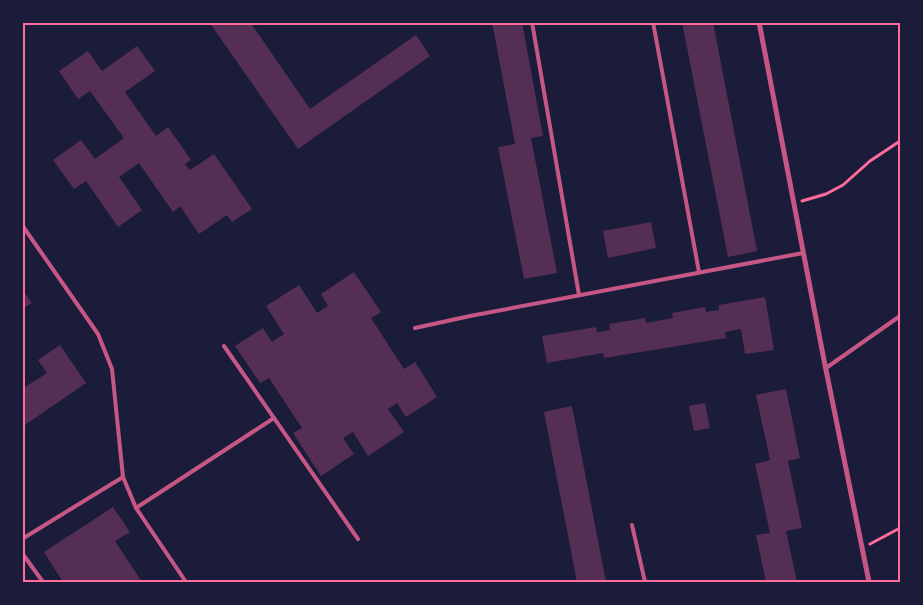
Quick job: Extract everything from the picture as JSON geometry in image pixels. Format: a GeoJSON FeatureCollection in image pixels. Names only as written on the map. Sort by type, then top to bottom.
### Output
{"type":"FeatureCollection","features":[{"type":"Feature","properties":{"kind":"street"},"geometry":{"type":"LineString","coordinates":[[759,22],[869,582]]}},
{"type":"Feature","properties":{"kind":"lane"},"geometry":{"type":"LineString","coordinates":[[532,22],[579,295]]}},
{"type":"Feature","properties":{"kind":"lane"},"geometry":{"type":"LineString","coordinates":[[653,22],[699,272]]}},
{"type":"Feature","properties":{"kind":"lane"},"geometry":{"type":"LineString","coordinates":[[22,225],[98,334],[112,369],[123,477],[136,508],[186,582]]}},
{"type":"Feature","properties":{"kind":"lane"},"geometry":{"type":"LineString","coordinates":[[415,328],[804,253]]}},
{"type":"Feature","properties":{"kind":"lane"},"geometry":{"type":"LineString","coordinates":[[826,368],[900,316]]}},
{"type":"Feature","properties":{"kind":"lane"},"geometry":{"type":"LineString","coordinates":[[224,346],[358,539]]}},
{"type":"Feature","properties":{"kind":"lane"},"geometry":{"type":"LineString","coordinates":[[136,508],[274,418]]}},
{"type":"Feature","properties":{"kind":"lane"},"geometry":{"type":"LineString","coordinates":[[22,539],[123,477]]}},
{"type":"Feature","properties":{"kind":"lane"},"geometry":{"type":"LineString","coordinates":[[632,525],[645,582]]}},
{"type":"Feature","properties":{"kind":"lane"},"geometry":{"type":"LineString","coordinates":[[22,553],[43,582]]}},
{"type":"Feature","properties":{"kind":"path"},"geometry":{"type":"LineString","coordinates":[[794,203],[826,194],[843,185],[870,161],[900,141]]}},
{"type":"Feature","properties":{"kind":"path"},"geometry":{"type":"LineString","coordinates":[[862,548],[900,528]]}},
{"type":"Feature","properties":{"kind":"building"},"geometry":{"type":"Polygon","coordinates":[[[209,22],[250,22],[310,109],[416,35],[430,56],[298,149],[209,22]]]}},
{"type":"Feature","properties":{"kind":"building"},"geometry":{"type":"Polygon","coordinates":[[[492,22],[522,22],[543,136],[531,138],[557,273],[524,279],[498,147],[515,144],[492,22]]]}},
{"type":"Feature","properties":{"kind":"building"},"geometry":{"type":"Polygon","coordinates":[[[682,22],[713,22],[757,251],[728,257],[682,22]]]}},
{"type":"Feature","properties":{"kind":"building"},"geometry":{"type":"Polygon","coordinates":[[[137,46],[155,71],[125,92],[156,136],[168,127],[191,160],[185,164],[190,170],[214,154],[252,209],[232,222],[227,215],[199,234],[180,206],[173,212],[139,163],[119,177],[142,210],[118,227],[86,181],[74,189],[53,160],[81,140],[95,159],[124,138],[90,91],[78,99],[59,71],[88,51],[102,71],[137,46]]]}},
{"type":"Feature","properties":{"kind":"building"},"geometry":{"type":"Polygon","coordinates":[[[651,222],[656,248],[608,258],[603,231],[651,222]]]}},
{"type":"Feature","properties":{"kind":"building"},"geometry":{"type":"Polygon","coordinates":[[[354,272],[381,312],[371,318],[404,369],[415,362],[437,397],[406,417],[397,403],[388,409],[404,432],[368,456],[353,432],[343,438],[354,454],[321,476],[293,433],[302,428],[269,378],[260,383],[235,346],[263,328],[272,342],[284,334],[266,306],[299,285],[317,313],[328,306],[321,294],[354,272]]]}},
{"type":"Feature","properties":{"kind":"building"},"geometry":{"type":"Polygon","coordinates":[[[22,289],[32,303],[22,309],[22,289]]]}},
{"type":"Feature","properties":{"kind":"building"},"geometry":{"type":"Polygon","coordinates":[[[765,297],[774,350],[745,354],[741,329],[725,332],[726,338],[604,358],[603,353],[547,363],[542,336],[596,327],[597,332],[610,330],[609,324],[645,318],[646,323],[673,318],[672,313],[705,307],[706,312],[719,310],[719,305],[765,297]]]}},
{"type":"Feature","properties":{"kind":"building"},"geometry":{"type":"Polygon","coordinates":[[[60,345],[86,383],[22,427],[22,389],[47,373],[38,360],[60,345]]]}},
{"type":"Feature","properties":{"kind":"building"},"geometry":{"type":"Polygon","coordinates":[[[786,389],[800,458],[788,461],[802,528],[786,531],[797,582],[766,582],[756,535],[770,533],[755,464],[770,460],[756,395],[786,389]]]}},
{"type":"Feature","properties":{"kind":"building"},"geometry":{"type":"Polygon","coordinates":[[[705,403],[710,428],[694,431],[689,406],[705,403]]]}},
{"type":"Feature","properties":{"kind":"building"},"geometry":{"type":"Polygon","coordinates":[[[572,406],[606,582],[577,582],[544,412],[572,406]]]}},
{"type":"Feature","properties":{"kind":"building"},"geometry":{"type":"Polygon","coordinates":[[[113,507],[130,532],[115,541],[142,582],[63,582],[44,552],[113,507]]]}}]}
